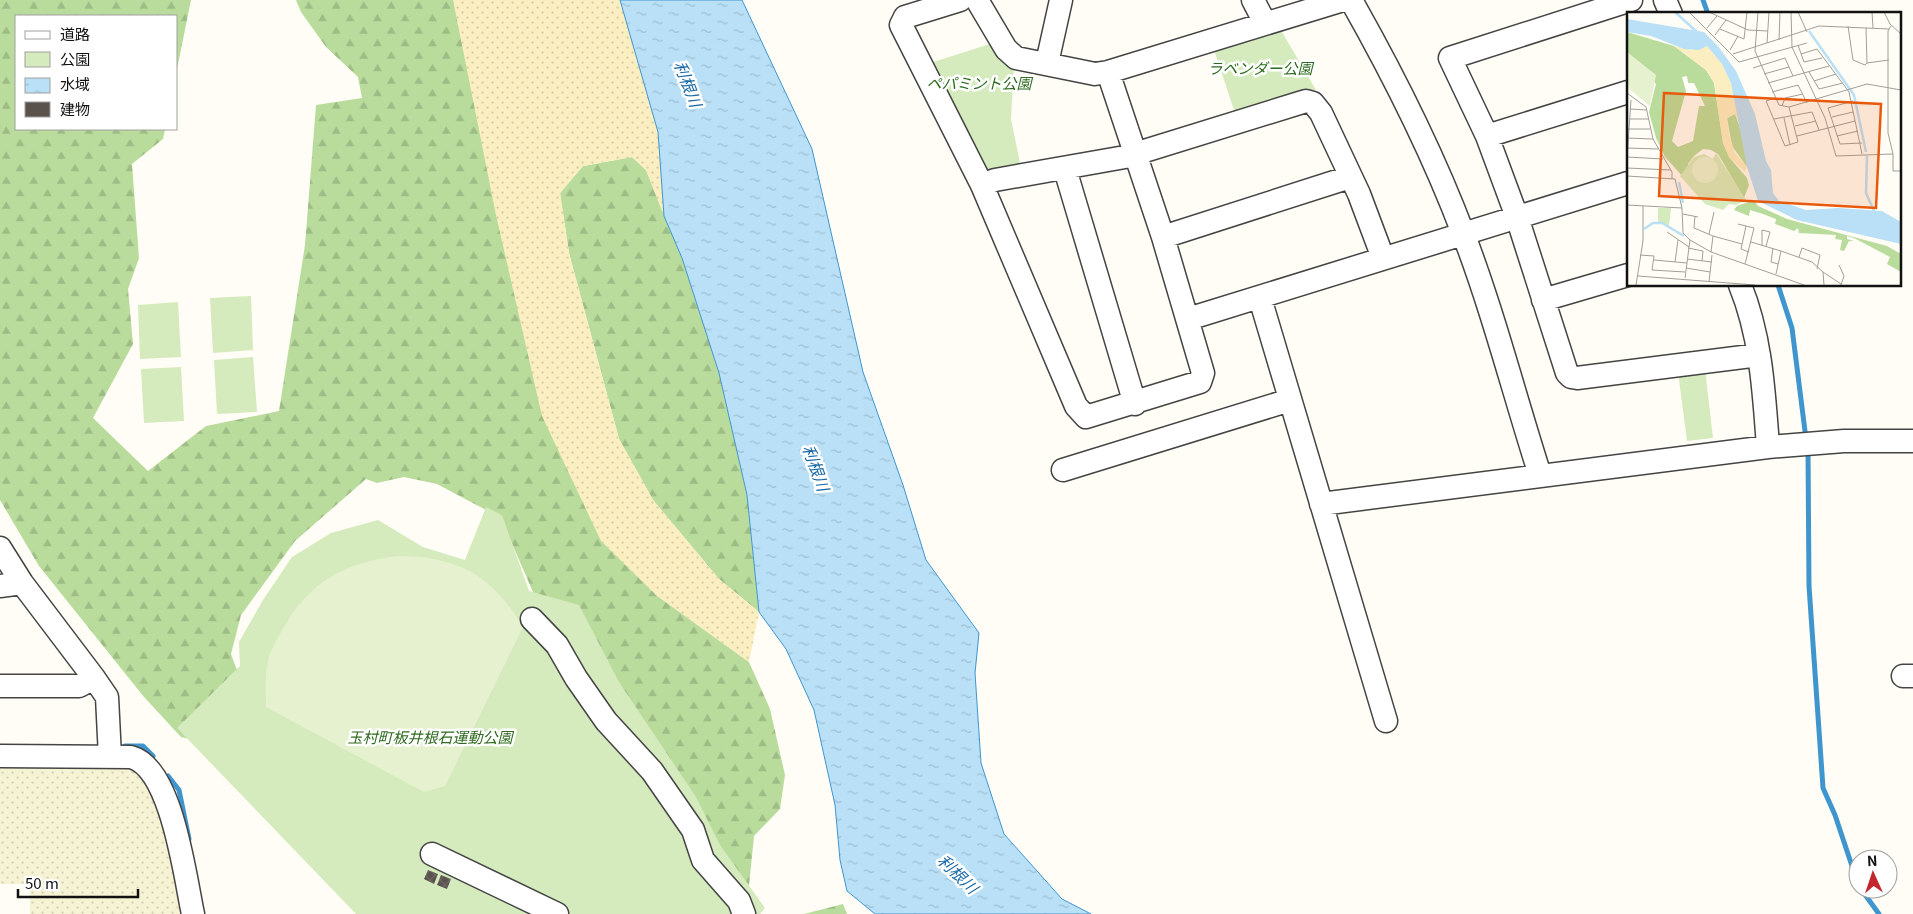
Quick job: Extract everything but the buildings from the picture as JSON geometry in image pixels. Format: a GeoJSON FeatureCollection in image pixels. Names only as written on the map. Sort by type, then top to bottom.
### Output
{"type":"FeatureCollection","features":[{"type":"Feature","properties":{"kind":"street"},"geometry":{"type":"LineString","coordinates":[[960,0],[905,18],[901,25],[982,184],[1079,412],[1090,417],[1200,382],[1203,373],[1163,237],[1108,72]]}},
{"type":"Feature","properties":{"kind":"street"},"geometry":{"type":"LineString","coordinates":[[978,0],[1001,42],[1016,58],[1095,74],[1108,72],[1343,0]]}},
{"type":"Feature","properties":{"kind":"street"},"geometry":{"type":"LineString","coordinates":[[1047,63],[1061,0]]}},
{"type":"Feature","properties":{"kind":"street"},"geometry":{"type":"LineString","coordinates":[[1253,0],[1265,23]]}},
{"type":"Feature","properties":{"kind":"street"},"geometry":{"type":"LineString","coordinates":[[1351,0],[1396,80],[1424,137],[1463,234],[1540,475]]}},
{"type":"Feature","properties":{"kind":"street"},"geometry":{"type":"LineString","coordinates":[[1631,0],[1450,58],[1486,136],[1517,217],[1564,368],[1571,377],[1759,355]]}},
{"type":"Feature","properties":{"kind":"street"},"geometry":{"type":"LineString","coordinates":[[1665,0],[1670,12]]}},
{"type":"Feature","properties":{"kind":"street"},"geometry":{"type":"LineString","coordinates":[[1486,136],[1627,92]]}},
{"type":"Feature","properties":{"kind":"street"},"geometry":{"type":"LineString","coordinates":[[982,184],[995,180],[1064,170],[1136,154],[1306,101],[1313,103],[1321,113],[1359,194],[1383,258]]}},
{"type":"Feature","properties":{"kind":"street"},"geometry":{"type":"LineString","coordinates":[[1064,170],[1135,404]]}},
{"type":"Feature","properties":{"kind":"street"},"geometry":{"type":"LineString","coordinates":[[1163,237],[1350,177]]}},
{"type":"Feature","properties":{"kind":"street"},"geometry":{"type":"LineString","coordinates":[[1188,319],[1627,183]]}},
{"type":"Feature","properties":{"kind":"street"},"geometry":{"type":"LineString","coordinates":[[1544,300],[1627,275]]}},
{"type":"Feature","properties":{"kind":"street"},"geometry":{"type":"LineString","coordinates":[[1740,286],[1754,324],[1777,446]]}},
{"type":"Feature","properties":{"kind":"street"},"geometry":{"type":"LineString","coordinates":[[1260,298],[1386,720]]}},
{"type":"Feature","properties":{"kind":"street"},"geometry":{"type":"LineString","coordinates":[[1063,470],[1290,400]]}},
{"type":"Feature","properties":{"kind":"street"},"geometry":{"type":"LineString","coordinates":[[1321,504],[1777,446],[1838,441],[1913,441]]}},
{"type":"Feature","properties":{"kind":"street"},"geometry":{"type":"LineString","coordinates":[[0,548],[11,585],[94,678],[107,697],[110,757]]}},
{"type":"Feature","properties":{"kind":"street"},"geometry":{"type":"LineString","coordinates":[[532,618],[557,644],[576,678],[606,721],[652,771],[693,830],[703,860],[739,901],[744,914]]}},
{"type":"Feature","properties":{"kind":"street"},"geometry":{"type":"LineString","coordinates":[[0,686],[79,686],[94,678]]}},
{"type":"Feature","properties":{"kind":"street"},"geometry":{"type":"LineString","coordinates":[[0,756],[137,759],[158,768],[193,914]]}},
{"type":"Feature","properties":{"kind":"street"},"geometry":{"type":"LineString","coordinates":[[432,854],[557,914]]}},
{"type":"Feature","properties":{"kind":"shaded area"},"geometry":{"type":"Polygon","coordinates":[[[0,763],[134,764],[153,786],[187,914],[30,914],[30,884],[0,884],[0,763]]]}},
{"type":"Feature","properties":{"kind":"green space"},"geometry":{"type":"Polygon","coordinates":[[[0,0],[191,0],[178,64],[178,15],[15,15],[15,130],[165,130],[163,139],[132,164],[139,258],[128,289],[133,344],[93,418],[148,471],[206,426],[279,411],[305,245],[316,105],[362,98],[358,77],[326,47],[301,12],[296,0],[455,0],[656,595],[749,662],[770,709],[785,775],[780,809],[754,836],[749,886],[539,606],[501,518],[437,484],[404,477],[377,483],[366,479],[295,541],[241,615],[231,654],[248,700],[214,745],[181,737],[144,697],[39,566],[0,500],[0,0]]]}},
{"type":"Feature","properties":{"kind":"green space","name":"ラベンダー公園"},"geometry":{"type":"Polygon","coordinates":[[[1279,27],[1316,90],[1235,113],[1213,47],[1279,27]]]}},
{"type":"Feature","properties":{"kind":"green space","name":"ペパミント公園"},"geometry":{"type":"Polygon","coordinates":[[[993,43],[1014,64],[1011,119],[1021,168],[993,173],[984,169],[930,63],[993,43]]]}},
{"type":"Feature","properties":{"kind":"green space"},"geometry":{"type":"Polygon","coordinates":[[[632,157],[646,170],[682,258],[719,373],[747,495],[759,612],[719,579],[653,500],[619,439],[569,253],[560,193],[583,166],[632,157]]]}},
{"type":"Feature","properties":{"kind":"green space"},"geometry":{"type":"Polygon","coordinates":[[[251,296],[253,350],[213,353],[210,298],[251,296]]]}},
{"type":"Feature","properties":{"kind":"green space"},"geometry":{"type":"Polygon","coordinates":[[[178,302],[181,357],[140,359],[138,305],[178,302]]]}},
{"type":"Feature","properties":{"kind":"green space"},"geometry":{"type":"Polygon","coordinates":[[[253,357],[257,412],[217,414],[214,360],[253,357]]]}},
{"type":"Feature","properties":{"kind":"green space"},"geometry":{"type":"Polygon","coordinates":[[[181,367],[184,421],[144,423],[141,369],[181,367]]]}},
{"type":"Feature","properties":{"kind":"green space"},"geometry":{"type":"Polygon","coordinates":[[[1705,369],[1713,438],[1687,441],[1678,372],[1705,369]]]}},
{"type":"Feature","properties":{"kind":"green space","name":"玉村町板井根石運動公園"},"geometry":{"type":"Polygon","coordinates":[[[486,507],[502,515],[529,591],[579,605],[619,682],[696,797],[720,845],[765,908],[760,914],[356,914],[177,728],[240,666],[239,642],[263,600],[292,557],[331,533],[378,520],[423,547],[465,560],[486,507]]]}},
{"type":"Feature","properties":{"kind":"green space"},"geometry":{"type":"Polygon","coordinates":[[[397,556],[438,560],[471,572],[499,594],[523,627],[445,786],[424,792],[266,707],[266,672],[270,653],[293,613],[304,599],[317,587],[344,570],[378,559],[397,556]]]}},
{"type":"Feature","properties":{"kind":"green space"},"geometry":{"type":"Polygon","coordinates":[[[843,904],[847,914],[804,914],[843,904]]]}},
{"type":"Feature","properties":{"kind":"sand"},"geometry":{"type":"Polygon","coordinates":[[[453,0],[620,0],[658,132],[664,216],[646,170],[632,157],[583,166],[560,193],[569,253],[619,439],[653,500],[719,579],[759,612],[749,662],[656,595],[601,541],[542,416],[496,215],[453,0]]]}},
{"type":"Feature","properties":{"kind":"water","name":"利根川"},"geometry":{"type":"Polygon","coordinates":[[[620,0],[742,0],[812,149],[863,372],[903,485],[926,560],[979,633],[975,673],[981,763],[1004,834],[1062,899],[1091,914],[875,914],[847,891],[840,860],[835,805],[814,710],[786,649],[759,612],[747,495],[719,373],[682,258],[664,216],[658,132],[620,0]]]}},
{"type":"Feature","properties":{"kind":"waterway"},"geometry":{"type":"LineString","coordinates":[[1703,0],[1707,12]]}},
{"type":"Feature","properties":{"kind":"waterway"},"geometry":{"type":"LineString","coordinates":[[1778,286],[1792,328],[1806,439]]}},
{"type":"Feature","properties":{"kind":"waterway"},"geometry":{"type":"LineString","coordinates":[[1808,450],[1809,586],[1823,788],[1835,815],[1848,854]]}},
{"type":"Feature","properties":{"kind":"waterway"},"geometry":{"type":"LineString","coordinates":[[125,746],[143,746],[153,756]]}},
{"type":"Feature","properties":{"kind":"waterway"},"geometry":{"type":"LineString","coordinates":[[168,776],[179,790],[189,839]]}},
{"type":"Feature","properties":{"kind":"waterway"},"geometry":{"type":"LineString","coordinates":[[1868,899],[1879,914]]}}]}
